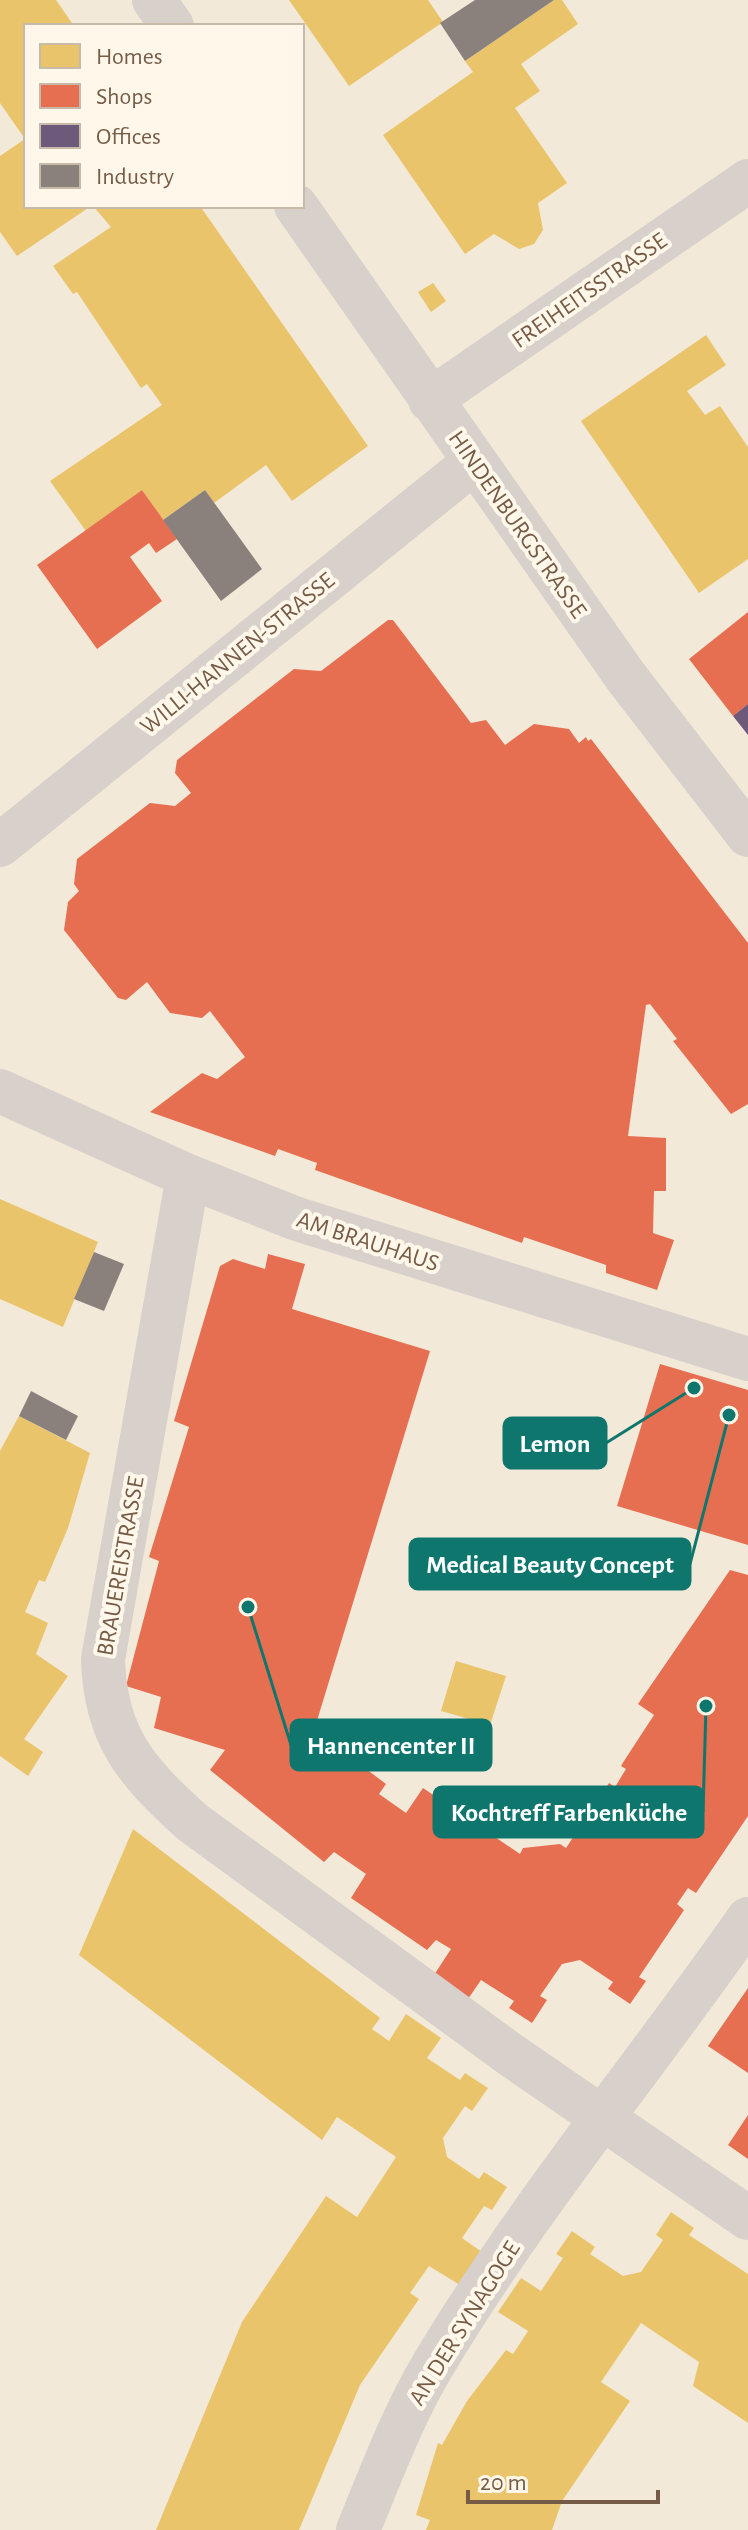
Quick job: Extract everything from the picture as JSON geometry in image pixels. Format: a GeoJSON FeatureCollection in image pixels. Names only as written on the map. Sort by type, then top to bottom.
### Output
{"type":"FeatureCollection","features":[{"type":"Feature","properties":{"kind":"street"},"geometry":{"type":"LineString","coordinates":[[154,0],[171,24]]}},
{"type":"Feature","properties":{"kind":"street","name":"FREIHEITSSTRASSE"},"geometry":{"type":"LineString","coordinates":[[430,400],[748,181]]}},
{"type":"Feature","properties":{"kind":"street","name":"HINDENBURGSTRASSE"},"geometry":{"type":"LineString","coordinates":[[297,208],[626,677],[748,835]]}},
{"type":"Feature","properties":{"kind":"street","name":"WILLI-HANNEN-STRASSE"},"geometry":{"type":"LineString","coordinates":[[0,845],[474,462]]}},
{"type":"Feature","properties":{"kind":"street","name":"AM BRAUHAUS"},"geometry":{"type":"LineString","coordinates":[[0,1091],[188,1176],[382,1247],[748,1359]]}},
{"type":"Feature","properties":{"kind":"street","name":"BRAUEREISTRASSE"},"geometry":{"type":"LineString","coordinates":[[188,1176],[103,1659],[107,1703],[135,1767],[192,1822],[511,2055],[748,2218]]}},
{"type":"Feature","properties":{"kind":"street","name":"AN DER SYNAGOGE"},"geometry":{"type":"LineString","coordinates":[[358,2530],[397,2437],[434,2364],[538,2207],[748,1919]]}},
{"type":"Feature","properties":{"kind":"shaded area"},"geometry":{"type":"Polygon","coordinates":[[[0,0],[748,0],[748,2530],[0,2530],[0,0]]]}},
{"type":"Feature","properties":{"kind":"building: Homes"},"geometry":{"type":"Polygon","coordinates":[[[0,0],[56,0],[73,24],[24,24],[24,138],[0,103],[0,0]]]}},
{"type":"Feature","properties":{"kind":"building: Homes"},"geometry":{"type":"Polygon","coordinates":[[[289,0],[428,0],[443,22],[349,86],[289,0]]]}},
{"type":"Feature","properties":{"kind":"building: Homes"},"geometry":{"type":"Polygon","coordinates":[[[554,0],[562,0],[578,24],[521,64],[540,91],[515,108],[567,183],[538,203],[543,230],[534,244],[519,249],[494,234],[465,254],[383,135],[473,72],[465,61],[554,0]]]}},
{"type":"Feature","properties":{"kind":"building: Homes"},"geometry":{"type":"Polygon","coordinates":[[[24,140],[24,208],[88,208],[17,256],[0,232],[0,156],[24,140]]]}},
{"type":"Feature","properties":{"kind":"building: Homes"},"geometry":{"type":"Polygon","coordinates":[[[95,208],[201,208],[368,446],[292,501],[266,465],[214,503],[205,490],[163,520],[142,490],[86,531],[50,481],[162,405],[147,384],[141,388],[77,292],[73,294],[53,266],[111,227],[95,208]]]}},
{"type":"Feature","properties":{"kind":"building: Homes"},"geometry":{"type":"Polygon","coordinates":[[[433,283],[446,301],[431,312],[418,292],[433,283]]]}},
{"type":"Feature","properties":{"kind":"building: Homes"},"geometry":{"type":"Polygon","coordinates":[[[706,335],[726,365],[687,391],[705,415],[720,406],[748,447],[748,559],[699,593],[581,421],[706,335]]]}},
{"type":"Feature","properties":{"kind":"building: Homes"},"geometry":{"type":"Polygon","coordinates":[[[0,1199],[98,1242],[63,1327],[0,1299],[0,1199]]]}},
{"type":"Feature","properties":{"kind":"building: Homes"},"geometry":{"type":"Polygon","coordinates":[[[19,1416],[90,1453],[68,1528],[45,1582],[39,1580],[25,1612],[48,1623],[36,1654],[68,1676],[24,1739],[43,1752],[28,1776],[0,1756],[0,1451],[19,1416]]]}},
{"type":"Feature","properties":{"kind":"building: Homes"},"geometry":{"type":"Polygon","coordinates":[[[456,1661],[506,1676],[490,1725],[441,1711],[456,1661]]]}},
{"type":"Feature","properties":{"kind":"building: Homes"},"geometry":{"type":"Polygon","coordinates":[[[133,1829],[380,2018],[372,2029],[389,2041],[406,2014],[441,2038],[427,2058],[460,2080],[465,2073],[488,2088],[472,2111],[465,2106],[443,2138],[447,2157],[479,2179],[484,2172],[507,2187],[492,2210],[484,2206],[462,2238],[482,2252],[460,2285],[429,2266],[410,2293],[419,2299],[360,2385],[299,2530],[156,2530],[242,2322],[326,2196],[357,2217],[396,2157],[337,2117],[322,2140],[79,1955],[133,1829]]]}},
{"type":"Feature","properties":{"kind":"building: Homes"},"geometry":{"type":"Polygon","coordinates":[[[671,2212],[694,2228],[689,2235],[748,2274],[748,2423],[693,2386],[699,2362],[641,2323],[601,2382],[630,2401],[562,2501],[552,2530],[426,2530],[430,2520],[416,2515],[438,2443],[442,2445],[467,2401],[506,2350],[513,2354],[528,2331],[498,2312],[521,2278],[541,2291],[563,2258],[556,2254],[572,2231],[595,2247],[590,2254],[623,2276],[641,2272],[663,2240],[656,2235],[671,2212]]]}},
{"type":"Feature","properties":{"kind":"building: Shops"},"geometry":{"type":"Polygon","coordinates":[[[142,490],[177,539],[156,553],[149,543],[130,557],[162,601],[97,649],[37,565],[142,490]]]}},
{"type":"Feature","properties":{"kind":"building: Shops"},"geometry":{"type":"Polygon","coordinates":[[[748,612],[748,704],[733,716],[689,659],[748,612]]]}},
{"type":"Feature","properties":{"kind":"building: Shops"},"geometry":{"type":"Polygon","coordinates":[[[388,620],[393,620],[471,723],[486,720],[505,745],[534,724],[569,729],[579,743],[586,737],[588,741],[591,739],[748,943],[748,1104],[731,1114],[673,1041],[677,1039],[650,1004],[646,1005],[628,1136],[666,1138],[666,1191],[654,1191],[653,1233],[674,1240],[657,1290],[606,1273],[606,1265],[524,1237],[522,1243],[315,1170],[317,1163],[278,1149],[275,1156],[150,1112],[202,1073],[217,1079],[245,1057],[210,1011],[202,1018],[170,1013],[147,982],[126,1000],[118,998],[64,930],[68,902],[79,891],[74,884],[77,859],[150,803],[175,806],[191,793],[175,773],[177,760],[294,669],[321,671],[388,620]]]}},
{"type":"Feature","properties":{"kind":"building: Shops"},"geometry":{"type":"Polygon","coordinates":[[[268,1254],[305,1264],[292,1309],[430,1351],[312,1737],[329,1741],[386,1784],[379,1794],[406,1813],[423,1788],[520,1854],[523,1848],[560,1844],[566,1848],[609,1783],[615,1787],[626,1769],[621,1766],[654,1715],[638,1704],[730,1570],[748,1575],[748,1816],[696,1893],[688,1888],[677,1904],[684,1910],[639,1977],[646,1981],[630,2004],[608,1989],[613,1982],[580,1960],[562,1964],[540,1996],[547,2000],[532,2023],[509,2008],[514,2001],[481,1980],[468,1999],[434,1975],[451,1949],[436,1940],[427,1950],[351,1898],[366,1874],[334,1852],[324,1862],[210,1770],[225,1750],[154,1728],[161,1697],[126,1686],[159,1561],[149,1557],[189,1427],[174,1421],[220,1266],[233,1259],[265,1269],[268,1254]]]}},
{"type":"Feature","properties":{"kind":"building: Shops"},"geometry":{"type":"Polygon","coordinates":[[[660,1364],[748,1390],[748,1545],[617,1506],[660,1364]]]}},
{"type":"Feature","properties":{"kind":"building: Shops"},"geometry":{"type":"Polygon","coordinates":[[[748,1988],[748,2073],[708,2046],[748,1988]]]}},
{"type":"Feature","properties":{"kind":"building: Shops"},"geometry":{"type":"Polygon","coordinates":[[[748,2115],[748,2159],[728,2145],[748,2115]]]}},
{"type":"Feature","properties":{"kind":"building: Offices"},"geometry":{"type":"Polygon","coordinates":[[[748,704],[748,735],[733,716],[748,704]]]}},
{"type":"Feature","properties":{"kind":"building: Industry"},"geometry":{"type":"Polygon","coordinates":[[[475,0],[554,0],[465,61],[440,23],[475,0]]]}},
{"type":"Feature","properties":{"kind":"building: Industry"},"geometry":{"type":"Polygon","coordinates":[[[205,490],[262,569],[221,601],[163,520],[205,490]]]}},
{"type":"Feature","properties":{"kind":"building: Industry"},"geometry":{"type":"Polygon","coordinates":[[[94,1252],[124,1264],[104,1311],[74,1299],[94,1252]]]}},
{"type":"Feature","properties":{"kind":"building: Industry"},"geometry":{"type":"Polygon","coordinates":[[[31,1391],[78,1416],[66,1440],[19,1416],[31,1391]]]}},
{"type":"Feature","properties":{"kind":"place","name":"Lemon"},"geometry":{"type":"Point","coordinates":[694,1388]}},
{"type":"Feature","properties":{"kind":"place","name":"Medical Beauty Concept"},"geometry":{"type":"Point","coordinates":[729,1415]}},
{"type":"Feature","properties":{"kind":"place","name":"Hannencenter II"},"geometry":{"type":"Point","coordinates":[248,1607]}},
{"type":"Feature","properties":{"kind":"place","name":"Kochtreff Farbenküche"},"geometry":{"type":"Point","coordinates":[706,1706]}}]}
